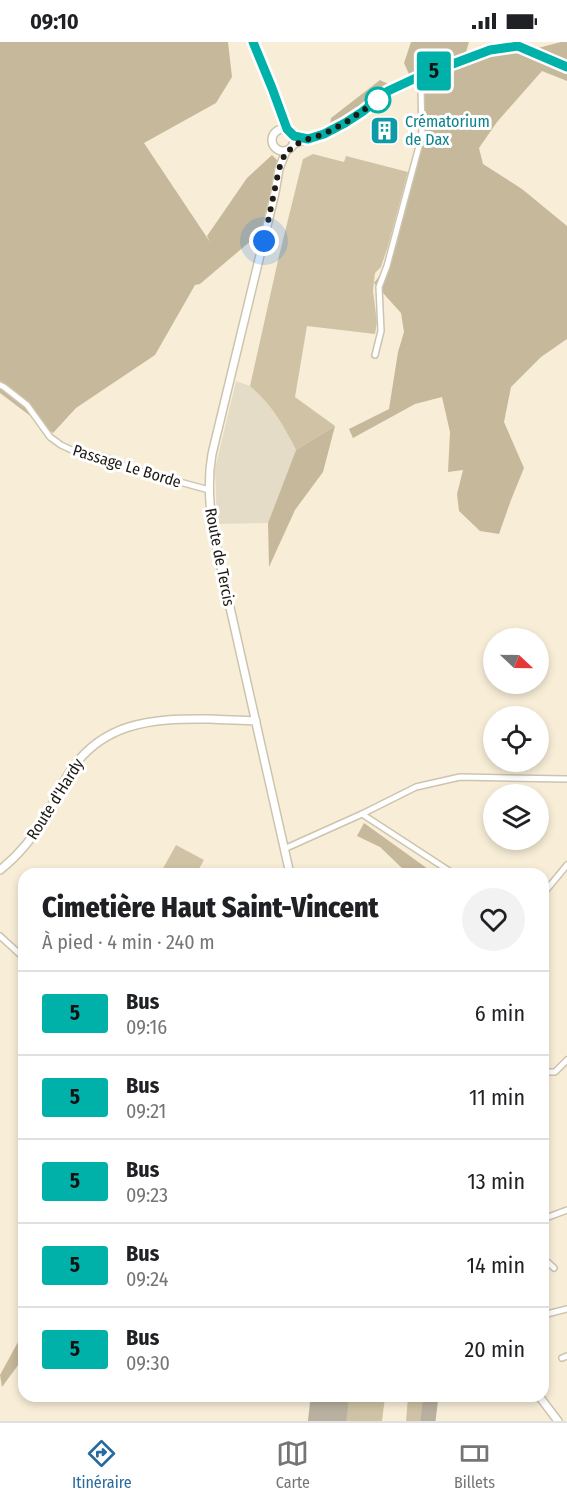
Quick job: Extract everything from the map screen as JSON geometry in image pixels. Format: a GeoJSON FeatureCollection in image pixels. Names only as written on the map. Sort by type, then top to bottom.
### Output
{"type":"FeatureCollection","features":[{"type":"Feature","properties":{"kind":"main road"},"geometry":{"type":"LineString","coordinates":[[253,42],[281,115],[295,140],[291,149],[277,150],[272,143],[272,138],[278,131],[287,129]]}},
{"type":"Feature","properties":{"kind":"main road"},"geometry":{"type":"LineString","coordinates":[[278,131],[281,115]]}},
{"type":"Feature","properties":{"kind":"main road","name":"Route de Tercis"},"geometry":{"type":"LineString","coordinates":[[277,150],[279,169]]}},
{"type":"Feature","properties":{"kind":"main road","name":"Route de Tercis"},"geometry":{"type":"LineString","coordinates":[[286,151],[279,169],[212,454],[209,490],[214,534],[289,868]]}},
{"type":"Feature","properties":{"kind":"main road","name":"Route d'Hardy"},"geometry":{"type":"LineString","coordinates":[[0,870],[17,855],[36,832],[66,778],[83,753],[106,738],[131,726],[166,719],[256,721]]}},
{"type":"Feature","properties":{"kind":"main road"},"geometry":{"type":"LineString","coordinates":[[544,1402],[558,1421]]}},
{"type":"Feature","properties":{"kind":"street"},"geometry":{"type":"LineString","coordinates":[[294,145],[345,123],[388,91],[418,77],[490,50],[518,46],[567,67]]}},
{"type":"Feature","properties":{"kind":"street"},"geometry":{"type":"LineString","coordinates":[[375,355],[381,331],[379,287],[387,266],[422,135],[421,89],[418,77]]}},
{"type":"Feature","properties":{"kind":"street"},"geometry":{"type":"LineString","coordinates":[[294,136],[308,139]]}},
{"type":"Feature","properties":{"kind":"street","name":"Passage Le Borde"},"geometry":{"type":"LineString","coordinates":[[0,385],[27,405],[50,437],[61,445],[76,452],[105,457],[129,468],[209,490]]}},
{"type":"Feature","properties":{"kind":"street"},"geometry":{"type":"LineString","coordinates":[[284,849],[416,787],[460,777],[567,779]]}},
{"type":"Feature","properties":{"kind":"street"},"geometry":{"type":"LineString","coordinates":[[362,814],[445,868]]}},
{"type":"Feature","properties":{"kind":"street"},"geometry":{"type":"LineString","coordinates":[[549,887],[567,865]]}},
{"type":"Feature","properties":{"kind":"street"},"geometry":{"type":"LineString","coordinates":[[0,936],[18,952]]}},
{"type":"Feature","properties":{"kind":"street"},"geometry":{"type":"LineString","coordinates":[[549,1072],[555,1072],[567,1060]]}},
{"type":"Feature","properties":{"kind":"street"},"geometry":{"type":"LineString","coordinates":[[549,1217],[567,1210]]}},
{"type":"Feature","properties":{"kind":"street"},"geometry":{"type":"LineString","coordinates":[[549,1263],[554,1268]]}},
{"type":"Feature","properties":{"kind":"street"},"geometry":{"type":"LineString","coordinates":[[549,1314],[567,1309]]}},
{"type":"Feature","properties":{"kind":"shaded area"},"geometry":{"type":"Polygon","coordinates":[[[0,42],[228,42],[232,77],[216,103],[144,143],[210,242],[207,236],[247,178],[272,155],[277,160],[271,200],[260,233],[200,284],[195,285],[155,355],[76,408],[53,433],[0,393],[0,42]]]}},
{"type":"Feature","properties":{"kind":"shaded area"},"geometry":{"type":"Polygon","coordinates":[[[411,42],[469,42],[464,59],[490,50],[518,46],[538,48],[567,42],[567,81],[542,71],[497,122],[479,148],[483,164],[522,189],[567,226],[567,339],[541,357],[511,387],[504,422],[524,468],[499,534],[480,531],[459,511],[457,494],[463,470],[448,472],[450,432],[442,397],[415,404],[353,438],[349,429],[389,409],[398,352],[404,332],[401,313],[374,283],[387,266],[422,135],[421,101],[404,63],[411,42]]]}},
{"type":"Feature","properties":{"kind":"shaded area"},"geometry":{"type":"Polygon","coordinates":[[[380,80],[389,87],[371,105],[335,126],[330,125],[331,118],[380,80]]]}},
{"type":"Feature","properties":{"kind":"shaded area"},"geometry":{"type":"Polygon","coordinates":[[[313,154],[344,162],[346,156],[408,172],[388,246],[381,267],[375,273],[373,291],[377,322],[375,334],[307,326],[295,397],[335,426],[296,450],[276,415],[265,400],[250,386],[303,159],[313,154]]]}},
{"type":"Feature","properties":{"kind":"shaded area"},"geometry":{"type":"Polygon","coordinates":[[[236,381],[250,386],[262,396],[282,422],[296,450],[268,523],[217,524],[215,469],[236,381]]]}},
{"type":"Feature","properties":{"kind":"shaded area"},"geometry":{"type":"Polygon","coordinates":[[[335,426],[323,472],[295,510],[269,567],[268,523],[296,450],[335,426]]]}},
{"type":"Feature","properties":{"kind":"shaded area"},"geometry":{"type":"Polygon","coordinates":[[[364,823],[427,868],[402,868],[380,847],[357,836],[364,823]]]}},
{"type":"Feature","properties":{"kind":"shaded area"},"geometry":{"type":"Polygon","coordinates":[[[176,845],[204,860],[199,868],[163,868],[176,845]]]}},
{"type":"Feature","properties":{"kind":"shaded area"},"geometry":{"type":"Polygon","coordinates":[[[18,1342],[18,1365],[2,1387],[0,1375],[18,1342]]]}},
{"type":"Feature","properties":{"kind":"shaded area"},"geometry":{"type":"Polygon","coordinates":[[[346,1402],[384,1402],[382,1421],[344,1421],[346,1402]]]}},
{"type":"Feature","properties":{"kind":"shaded area"},"geometry":{"type":"Polygon","coordinates":[[[408,1402],[423,1402],[421,1421],[406,1421],[408,1402]]]}},
{"type":"Feature","properties":{"kind":"taxiway"},"geometry":{"type":"LineString","coordinates":[[428,1421],[430,1402]]}},
{"type":"Feature","properties":{"kind":"runway"},"geometry":{"type":"LineString","coordinates":[[327,1421],[329,1402]]}},
{"type":"Feature","properties":{"kind":"bus line","name":"5"},"geometry":{"type":"LineString","coordinates":[[253,42],[287,129],[294,136],[308,139],[345,123],[388,91],[418,77],[490,50],[518,46],[567,67]]}},
{"type":"Feature","properties":{"kind":"place","name":"Crématorium de Dax"},"geometry":{"type":"Point","coordinates":[384,130]}},
{"type":"Feature","properties":{"kind":"route"},"geometry":{"type":"LineString","coordinates":[[264,241],[279,169],[286,151],[294,145],[345,123],[378,100]]}}]}
